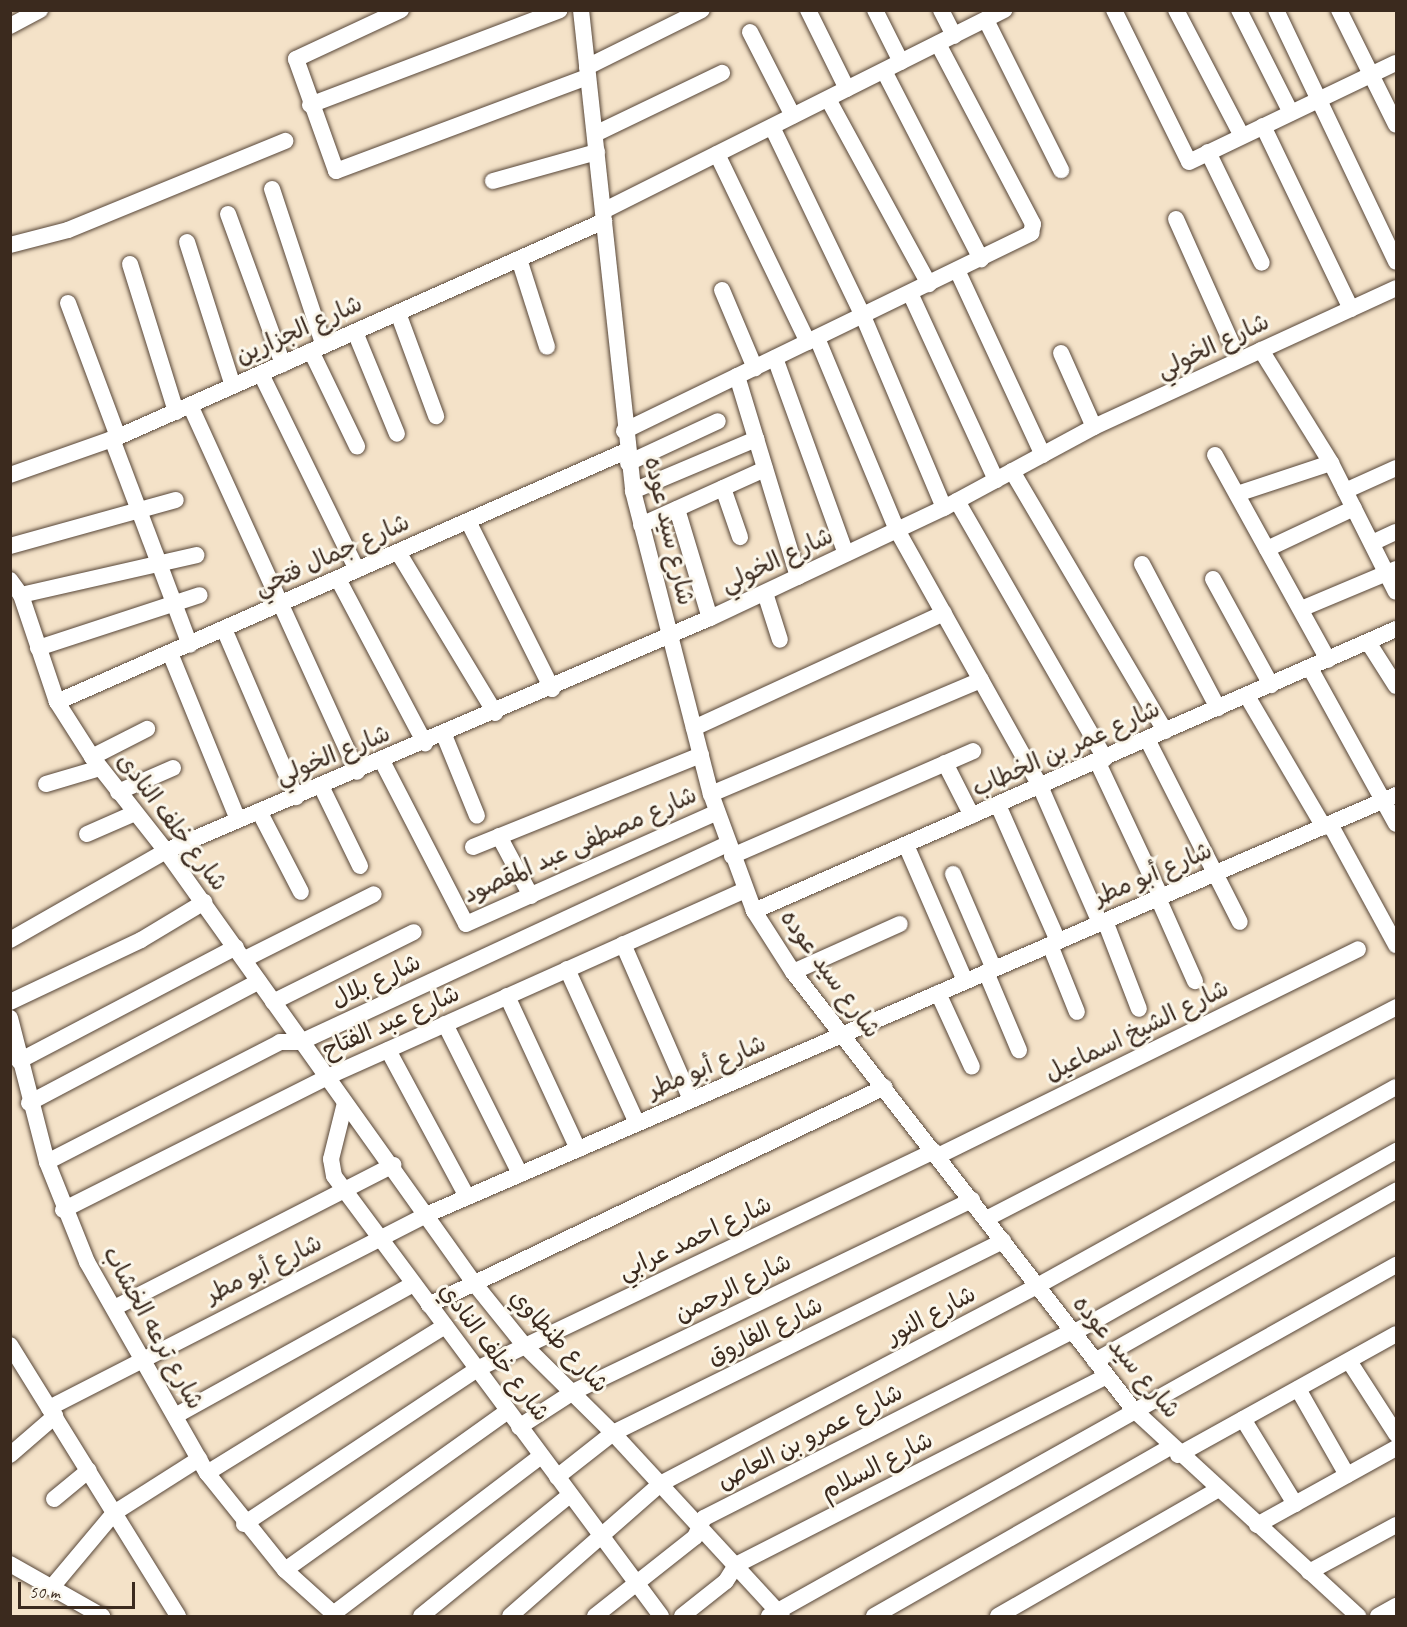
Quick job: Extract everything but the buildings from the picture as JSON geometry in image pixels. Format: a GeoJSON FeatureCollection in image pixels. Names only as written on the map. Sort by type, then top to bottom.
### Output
{"type":"FeatureCollection","features":[{"type":"Feature","properties":{"kind":"street"},"geometry":{"type":"LineString","coordinates":[[10,26],[40,10]]}},
{"type":"Feature","properties":{"kind":"street"},"geometry":{"type":"LineString","coordinates":[[400,10],[298,55],[309,105],[331,166],[339,171],[588,72],[702,10]]}},
{"type":"Feature","properties":{"kind":"street"},"geometry":{"type":"LineString","coordinates":[[309,105],[560,10]]}},
{"type":"Feature","properties":{"kind":"street","name":"شارع سيد عوده"},"geometry":{"type":"LineString","coordinates":[[581,10],[604,216],[624,431],[633,491],[711,794],[754,911],[793,972],[1133,1409],[1174,1451],[1358,1617]]}},
{"type":"Feature","properties":{"kind":"street"},"geometry":{"type":"LineString","coordinates":[[808,10],[847,89]]}},
{"type":"Feature","properties":{"kind":"street"},"geometry":{"type":"LineString","coordinates":[[875,10],[901,62]]}},
{"type":"Feature","properties":{"kind":"street"},"geometry":{"type":"LineString","coordinates":[[941,10],[954,36]]}},
{"type":"Feature","properties":{"kind":"street","name":"شارع الجزارين"},"geometry":{"type":"LineString","coordinates":[[10,475],[115,438],[519,259],[604,216],[717,154],[1005,10]]}},
{"type":"Feature","properties":{"kind":"street"},"geometry":{"type":"LineString","coordinates":[[1114,10],[1187,161],[1396,63]]}},
{"type":"Feature","properties":{"kind":"street"},"geometry":{"type":"LineString","coordinates":[[1176,10],[1242,136]]}},
{"type":"Feature","properties":{"kind":"street"},"geometry":{"type":"LineString","coordinates":[[1239,10],[1291,113]]}},
{"type":"Feature","properties":{"kind":"street"},"geometry":{"type":"LineString","coordinates":[[1276,10],[1322,98],[1396,262]]}},
{"type":"Feature","properties":{"kind":"street"},"geometry":{"type":"LineString","coordinates":[[1339,10],[1373,74],[1396,125]]}},
{"type":"Feature","properties":{"kind":"street"},"geometry":{"type":"LineString","coordinates":[[986,20],[1061,170]]}},
{"type":"Feature","properties":{"kind":"street"},"geometry":{"type":"LineString","coordinates":[[750,32],[793,116]]}},
{"type":"Feature","properties":{"kind":"street"},"geometry":{"type":"LineString","coordinates":[[624,431],[1029,236],[1033,224],[938,44]]}},
{"type":"Feature","properties":{"kind":"street"},"geometry":{"type":"LineString","coordinates":[[884,71],[981,259]]}},
{"type":"Feature","properties":{"kind":"street"},"geometry":{"type":"LineString","coordinates":[[595,134],[722,73]]}},
{"type":"Feature","properties":{"kind":"street"},"geometry":{"type":"LineString","coordinates":[[828,99],[929,284]]}},
{"type":"Feature","properties":{"kind":"street"},"geometry":{"type":"LineString","coordinates":[[1263,126],[1351,309]]}},
{"type":"Feature","properties":{"kind":"street"},"geometry":{"type":"LineString","coordinates":[[772,127],[950,504],[1101,759],[1195,981]]}},
{"type":"Feature","properties":{"kind":"street"},"geometry":{"type":"LineString","coordinates":[[10,245],[68,230],[285,141]]}},
{"type":"Feature","properties":{"kind":"street"},"geometry":{"type":"LineString","coordinates":[[493,181],[597,152]]}},
{"type":"Feature","properties":{"kind":"street"},"geometry":{"type":"LineString","coordinates":[[1208,152],[1262,263]]}},
{"type":"Feature","properties":{"kind":"street"},"geometry":{"type":"LineString","coordinates":[[717,154],[813,340],[897,530],[1040,786],[1139,1009]]}},
{"type":"Feature","properties":{"kind":"street"},"geometry":{"type":"LineString","coordinates":[[272,189],[318,349],[357,446]]}},
{"type":"Feature","properties":{"kind":"street"},"geometry":{"type":"LineString","coordinates":[[228,214],[283,364]]}},
{"type":"Feature","properties":{"kind":"street"},"geometry":{"type":"LineString","coordinates":[[1176,219],[1239,360]]}},
{"type":"Feature","properties":{"kind":"street"},"geometry":{"type":"LineString","coordinates":[[187,242],[232,386]]}},
{"type":"Feature","properties":{"kind":"street"},"geometry":{"type":"LineString","coordinates":[[519,259],[547,347]]}},
{"type":"Feature","properties":{"kind":"street"},"geometry":{"type":"LineString","coordinates":[[130,264],[183,408],[283,603],[357,772]]}},
{"type":"Feature","properties":{"kind":"street"},"geometry":{"type":"LineString","coordinates":[[957,270],[1043,455]]}},
{"type":"Feature","properties":{"kind":"street","name":"شارع الخولي"},"geometry":{"type":"LineString","coordinates":[[10,940],[166,851],[552,689],[765,593],[950,504],[1094,427],[1396,288]]}},
{"type":"Feature","properties":{"kind":"street"},"geometry":{"type":"LineString","coordinates":[[722,290],[755,368]]}},
{"type":"Feature","properties":{"kind":"street"},"geometry":{"type":"LineString","coordinates":[[910,293],[996,480]]}},
{"type":"Feature","properties":{"kind":"street"},"geometry":{"type":"LineString","coordinates":[[68,303],[139,510],[174,608],[190,645]]}},
{"type":"Feature","properties":{"kind":"street"},"geometry":{"type":"LineString","coordinates":[[398,313],[436,416]]}},
{"type":"Feature","properties":{"kind":"street"},"geometry":{"type":"LineString","coordinates":[[355,332],[397,434]]}},
{"type":"Feature","properties":{"kind":"street"},"geometry":{"type":"LineString","coordinates":[[1261,350],[1331,463],[1372,543],[1392,570],[1396,592]]}},
{"type":"Feature","properties":{"kind":"street"},"geometry":{"type":"LineString","coordinates":[[1061,353],[1094,427]]}},
{"type":"Feature","properties":{"kind":"street"},"geometry":{"type":"LineString","coordinates":[[775,358],[846,554]]}},
{"type":"Feature","properties":{"kind":"street"},"geometry":{"type":"LineString","coordinates":[[261,374],[357,570]]}},
{"type":"Feature","properties":{"kind":"street"},"geometry":{"type":"LineString","coordinates":[[737,376],[798,577]]}},
{"type":"Feature","properties":{"kind":"street","name":"شارع جمال فتحي"},"geometry":{"type":"LineString","coordinates":[[57,702],[468,521],[718,421]]}},
{"type":"Feature","properties":{"kind":"street"},"geometry":{"type":"LineString","coordinates":[[633,491],[756,439]]}},
{"type":"Feature","properties":{"kind":"street"},"geometry":{"type":"LineString","coordinates":[[1215,455],[1328,660]]}},
{"type":"Feature","properties":{"kind":"street"},"geometry":{"type":"LineString","coordinates":[[1237,494],[1331,463]]}},
{"type":"Feature","properties":{"kind":"street"},"geometry":{"type":"LineString","coordinates":[[1345,491],[1396,468]]}},
{"type":"Feature","properties":{"kind":"street"},"geometry":{"type":"LineString","coordinates":[[641,525],[765,469]]}},
{"type":"Feature","properties":{"kind":"street"},"geometry":{"type":"LineString","coordinates":[[1012,471],[1165,731]]}},
{"type":"Feature","properties":{"kind":"street"},"geometry":{"type":"LineString","coordinates":[[723,488],[740,537]]}},
{"type":"Feature","properties":{"kind":"street"},"geometry":{"type":"LineString","coordinates":[[10,546],[176,500]]}},
{"type":"Feature","properties":{"kind":"street"},"geometry":{"type":"LineString","coordinates":[[1267,549],[1354,507]]}},
{"type":"Feature","properties":{"kind":"street"},"geometry":{"type":"LineString","coordinates":[[677,509],[710,618]]}},
{"type":"Feature","properties":{"kind":"street"},"geometry":{"type":"LineString","coordinates":[[468,521],[552,689]]}},
{"type":"Feature","properties":{"kind":"street"},"geometry":{"type":"LineString","coordinates":[[1372,543],[1396,532]]}},
{"type":"Feature","properties":{"kind":"street"},"geometry":{"type":"LineString","coordinates":[[398,552],[495,713]]}},
{"type":"Feature","properties":{"kind":"street"},"geometry":{"type":"LineString","coordinates":[[21,596],[159,566],[197,555]]}},
{"type":"Feature","properties":{"kind":"street"},"geometry":{"type":"LineString","coordinates":[[1142,564],[1218,708]]}},
{"type":"Feature","properties":{"kind":"street"},"geometry":{"type":"LineString","coordinates":[[1300,609],[1392,570]]}},
{"type":"Feature","properties":{"kind":"street"},"geometry":{"type":"LineString","coordinates":[[339,579],[425,743]]}},
{"type":"Feature","properties":{"kind":"street"},"geometry":{"type":"LineString","coordinates":[[1213,579],[1271,685]]}},
{"type":"Feature","properties":{"kind":"street","name":"شارع خلف النادى"},"geometry":{"type":"LineString","coordinates":[[10,580],[21,596],[57,702],[118,792],[204,902],[325,1078]]}},
{"type":"Feature","properties":{"kind":"street"},"geometry":{"type":"LineString","coordinates":[[765,593],[780,640]]}},
{"type":"Feature","properties":{"kind":"street"},"geometry":{"type":"LineString","coordinates":[[38,648],[174,608],[200,595]]}},
{"type":"Feature","properties":{"kind":"street"},"geometry":{"type":"LineString","coordinates":[[694,728],[944,613]]}},
{"type":"Feature","properties":{"kind":"street"},"geometry":{"type":"LineString","coordinates":[[224,629],[296,796]]}},
{"type":"Feature","properties":{"kind":"street","name":"شارع عمر بن الخطاب"},"geometry":{"type":"LineString","coordinates":[[754,911],[1396,629]]}},
{"type":"Feature","properties":{"kind":"street"},"geometry":{"type":"LineString","coordinates":[[1368,642],[1396,686]]}},
{"type":"Feature","properties":{"kind":"street"},"geometry":{"type":"LineString","coordinates":[[170,653],[238,820]]}},
{"type":"Feature","properties":{"kind":"street"},"geometry":{"type":"LineString","coordinates":[[1310,668],[1390,798],[1396,824]]}},
{"type":"Feature","properties":{"kind":"street"},"geometry":{"type":"LineString","coordinates":[[711,794],[981,680]]}},
{"type":"Feature","properties":{"kind":"street"},"geometry":{"type":"LineString","coordinates":[[1247,696],[1327,825],[1396,945]]}},
{"type":"Feature","properties":{"kind":"street"},"geometry":{"type":"LineString","coordinates":[[46,784],[96,762],[147,729]]}},
{"type":"Feature","properties":{"kind":"street"},"geometry":{"type":"LineString","coordinates":[[444,735],[477,816]]}},
{"type":"Feature","properties":{"kind":"street"},"geometry":{"type":"LineString","coordinates":[[1147,740],[1240,922]]}},
{"type":"Feature","properties":{"kind":"street","name":"شارع بلال"},"geometry":{"type":"LineString","coordinates":[[47,1162],[280,1042],[301,1042],[730,850],[973,751]]}},
{"type":"Feature","properties":{"kind":"street"},"geometry":{"type":"LineString","coordinates":[[473,847],[701,755]]}},
{"type":"Feature","properties":{"kind":"street","name":"شارع مصطفى عبد المقصود"},"geometry":{"type":"LineString","coordinates":[[382,761],[461,921],[472,923],[717,812]]}},
{"type":"Feature","properties":{"kind":"street"},"geometry":{"type":"LineString","coordinates":[[945,763],[972,816]]}},
{"type":"Feature","properties":{"kind":"street"},"geometry":{"type":"LineString","coordinates":[[118,792],[173,768]]}},
{"type":"Feature","properties":{"kind":"street"},"geometry":{"type":"LineString","coordinates":[[321,786],[360,866]]}},
{"type":"Feature","properties":{"kind":"street","name":"شارع أبو مطر"},"geometry":{"type":"LineString","coordinates":[[10,1455],[52,1412],[142,1356],[426,1215],[1390,798]]}},
{"type":"Feature","properties":{"kind":"street"},"geometry":{"type":"LineString","coordinates":[[998,805],[1054,943],[1077,1012]]}},
{"type":"Feature","properties":{"kind":"street"},"geometry":{"type":"LineString","coordinates":[[259,812],[301,892]]}},
{"type":"Feature","properties":{"kind":"street"},"geometry":{"type":"LineString","coordinates":[[87,834],[135,813]]}},
{"type":"Feature","properties":{"kind":"street"},"geometry":{"type":"LineString","coordinates":[[499,836],[531,896]]}},
{"type":"Feature","properties":{"kind":"street"},"geometry":{"type":"LineString","coordinates":[[906,845],[965,981]]}},
{"type":"Feature","properties":{"kind":"street"},"geometry":{"type":"LineString","coordinates":[[953,874],[1019,1050]]}},
{"type":"Feature","properties":{"kind":"street","name":"شارع عبد الفتاح"},"geometry":{"type":"LineString","coordinates":[[63,1210],[325,1078],[745,890]]}},
{"type":"Feature","properties":{"kind":"street"},"geometry":{"type":"LineString","coordinates":[[19,1061],[240,953],[374,894]]}},
{"type":"Feature","properties":{"kind":"street"},"geometry":{"type":"LineString","coordinates":[[10,1002],[141,940],[204,902]]}},
{"type":"Feature","properties":{"kind":"street"},"geometry":{"type":"LineString","coordinates":[[793,972],[900,924]]}},
{"type":"Feature","properties":{"kind":"street"},"geometry":{"type":"LineString","coordinates":[[273,1002],[414,932]]}},
{"type":"Feature","properties":{"kind":"street"},"geometry":{"type":"LineString","coordinates":[[623,944],[691,1100]]}},
{"type":"Feature","properties":{"kind":"street","name":"شارع الشيخ اسماعيل"},"geometry":{"type":"LineString","coordinates":[[936,1153],[1358,949]]}},
{"type":"Feature","properties":{"kind":"street"},"geometry":{"type":"LineString","coordinates":[[567,969],[637,1123]]}},
{"type":"Feature","properties":{"kind":"street"},"geometry":{"type":"LineString","coordinates":[[29,1103],[259,981]]}},
{"type":"Feature","properties":{"kind":"street"},"geometry":{"type":"LineString","coordinates":[[938,993],[972,1067]]}},
{"type":"Feature","properties":{"kind":"street"},"geometry":{"type":"LineString","coordinates":[[507,996],[578,1149]]}},
{"type":"Feature","properties":{"kind":"street"},"geometry":{"type":"LineString","coordinates":[[986,1219],[1396,1007]]}},
{"type":"Feature","properties":{"kind":"street","name":"شارع ترعه الخشاب"},"geometry":{"type":"LineString","coordinates":[[10,1018],[29,1103],[63,1210],[114,1308],[203,1466],[244,1524],[285,1570],[334,1615]]}},
{"type":"Feature","properties":{"kind":"street"},"geometry":{"type":"LineString","coordinates":[[444,1024],[520,1174]]}},
{"type":"Feature","properties":{"kind":"street"},"geometry":{"type":"LineString","coordinates":[[388,1050],[467,1197]]}},
{"type":"Feature","properties":{"kind":"street","name":"شارع طنطاوي"},"geometry":{"type":"LineString","coordinates":[[325,1078],[393,1165],[474,1283],[524,1346],[613,1432],[736,1565],[776,1615]]}},
{"type":"Feature","properties":{"kind":"street","name":"شارع النور"},"geometry":{"type":"LineString","coordinates":[[510,1617],[599,1534],[660,1484],[1037,1286],[1396,1087]]}},
{"type":"Feature","properties":{"kind":"street"},"geometry":{"type":"LineString","coordinates":[[429,1305],[885,1088]]}},
{"type":"Feature","properties":{"kind":"street","name":"شارع خلف النادي"},"geometry":{"type":"LineString","coordinates":[[345,1103],[331,1167],[343,1191],[661,1617]]}},
{"type":"Feature","properties":{"kind":"street","name":"شارع عمرو بن العاص"},"geometry":{"type":"LineString","coordinates":[[595,1617],[695,1538],[699,1526],[1072,1332],[1396,1151]]}},
{"type":"Feature","properties":{"kind":"street","name":"شارع احمد عرابي"},"geometry":{"type":"LineString","coordinates":[[244,1524],[477,1369],[936,1153]]}},
{"type":"Feature","properties":{"kind":"street"},"geometry":{"type":"LineString","coordinates":[[114,1308],[393,1165]]}},
{"type":"Feature","properties":{"kind":"street"},"geometry":{"type":"LineString","coordinates":[[1095,1360],[1396,1191]]}},
{"type":"Feature","properties":{"kind":"street","name":"شارع الرحمن"},"geometry":{"type":"LineString","coordinates":[[519,1427],[573,1392],[972,1200]]}},
{"type":"Feature","properties":{"kind":"street","name":"شارع الفاروق"},"geometry":{"type":"LineString","coordinates":[[557,1477],[613,1432],[1003,1241]]}},
{"type":"Feature","properties":{"kind":"street"},"geometry":{"type":"LineString","coordinates":[[776,1615],[1133,1409],[1396,1265]]}},
{"type":"Feature","properties":{"kind":"street"},"geometry":{"type":"LineString","coordinates":[[175,1416],[413,1284]]}},
{"type":"Feature","properties":{"kind":"street"},"geometry":{"type":"LineString","coordinates":[[52,1587],[114,1513],[203,1466],[445,1326]]}},
{"type":"Feature","properties":{"kind":"street"},"geometry":{"type":"LineString","coordinates":[[874,1617],[1174,1451],[1243,1419],[1396,1334]]}},
{"type":"Feature","properties":{"kind":"street"},"geometry":{"type":"LineString","coordinates":[[10,1345],[178,1617]]}},
{"type":"Feature","properties":{"kind":"street"},"geometry":{"type":"LineString","coordinates":[[1349,1361],[1396,1434]]}},
{"type":"Feature","properties":{"kind":"street","name":"شارع السلام"},"geometry":{"type":"LineString","coordinates":[[682,1617],[726,1581],[736,1565],[1107,1377]]}},
{"type":"Feature","properties":{"kind":"street"},"geometry":{"type":"LineString","coordinates":[[1298,1389],[1347,1475]]}},
{"type":"Feature","properties":{"kind":"street"},"geometry":{"type":"LineString","coordinates":[[285,1570],[508,1411]]}},
{"type":"Feature","properties":{"kind":"street"},"geometry":{"type":"LineString","coordinates":[[1243,1419],[1295,1504]]}},
{"type":"Feature","properties":{"kind":"street"},"geometry":{"type":"LineString","coordinates":[[1257,1525],[1396,1448]]}},
{"type":"Feature","properties":{"kind":"street"},"geometry":{"type":"LineString","coordinates":[[334,1615],[541,1456]]}},
{"type":"Feature","properties":{"kind":"street"},"geometry":{"type":"LineString","coordinates":[[54,1499],[89,1470]]}},
{"type":"Feature","properties":{"kind":"street"},"geometry":{"type":"LineString","coordinates":[[998,1617],[1217,1490]]}},
{"type":"Feature","properties":{"kind":"street"},"geometry":{"type":"LineString","coordinates":[[421,1617],[570,1495]]}},
{"type":"Feature","properties":{"kind":"street"},"geometry":{"type":"LineString","coordinates":[[1309,1572],[1396,1525]]}},
{"type":"Feature","properties":{"kind":"street"},"geometry":{"type":"LineString","coordinates":[[10,1564],[102,1617]]}},
{"type":"Feature","properties":{"kind":"street"},"geometry":{"type":"LineString","coordinates":[[1378,1617],[1396,1606]]}}]}
